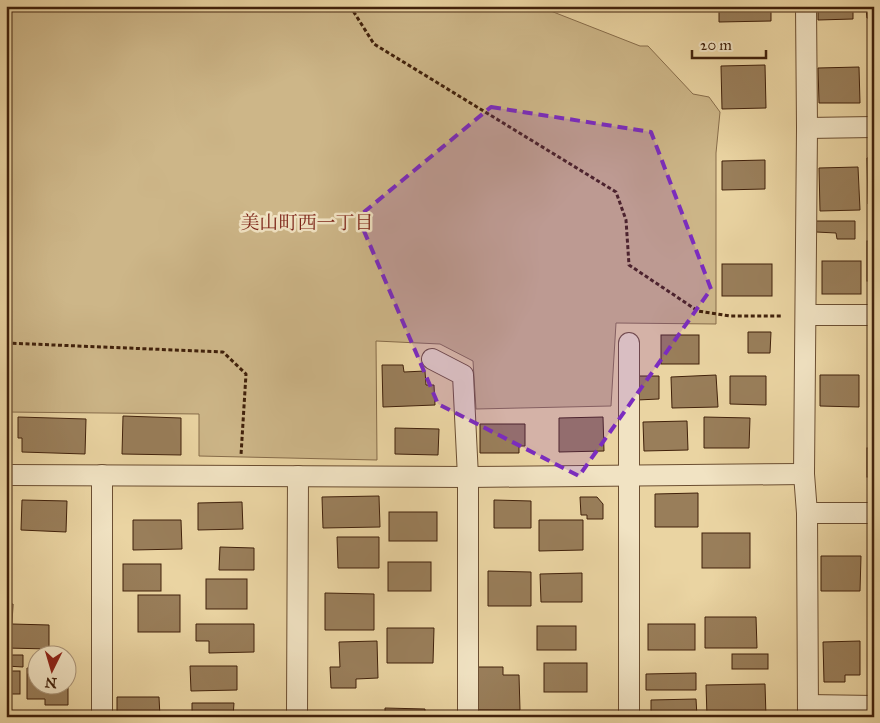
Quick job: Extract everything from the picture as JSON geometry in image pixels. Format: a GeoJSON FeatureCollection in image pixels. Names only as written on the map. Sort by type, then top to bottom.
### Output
{"type":"FeatureCollection","features":[{"type":"Feature","properties":{"kind":"street"},"geometry":{"type":"LineString","coordinates":[[806,6],[808,128],[804,474],[807,513],[808,711],[874,706]]}},
{"type":"Feature","properties":{"kind":"street"},"geometry":{"type":"LineString","coordinates":[[808,128],[874,127]]}},
{"type":"Feature","properties":{"kind":"street"},"geometry":{"type":"LineString","coordinates":[[807,315],[874,315]]}},
{"type":"Feature","properties":{"kind":"street"},"geometry":{"type":"LineString","coordinates":[[629,343],[629,717]]}},
{"type":"Feature","properties":{"kind":"street"},"geometry":{"type":"LineString","coordinates":[[432,359],[464,375],[468,476],[468,717]]}},
{"type":"Feature","properties":{"kind":"street"},"geometry":{"type":"LineString","coordinates":[[6,476],[804,474]]}},
{"type":"Feature","properties":{"kind":"street"},"geometry":{"type":"LineString","coordinates":[[102,475],[102,717]]}},
{"type":"Feature","properties":{"kind":"street"},"geometry":{"type":"LineString","coordinates":[[297,717],[298,476]]}},
{"type":"Feature","properties":{"kind":"street"},"geometry":{"type":"LineString","coordinates":[[807,513],[874,512]]}},
{"type":"Feature","properties":{"kind":"path"},"geometry":{"type":"LineString","coordinates":[[350,6],[374,44],[616,192],[626,220],[630,265],[698,311],[730,316],[807,315]]}},
{"type":"Feature","properties":{"kind":"path"},"geometry":{"type":"LineString","coordinates":[[6,343],[224,352],[246,374],[240,475]]}},
{"type":"Feature","properties":{"kind":"highlighted area"},"geometry":{"type":"Polygon","coordinates":[[[491,107],[651,132],[711,289],[579,476],[438,404],[358,217],[491,107]]]}},
{"type":"Feature","properties":{"kind":"shaded area"},"geometry":{"type":"Polygon","coordinates":[[[6,6],[538,6],[640,46],[648,46],[693,94],[709,97],[720,112],[716,153],[716,324],[616,323],[611,406],[476,409],[473,361],[440,344],[376,341],[377,460],[199,456],[199,414],[6,412],[6,6]]]}},
{"type":"Feature","properties":{"kind":"building"},"geometry":{"type":"Polygon","coordinates":[[[719,6],[771,6],[771,21],[719,22],[719,6]]]}},
{"type":"Feature","properties":{"kind":"building"},"geometry":{"type":"Polygon","coordinates":[[[818,6],[853,6],[853,19],[818,20],[818,6]]]}},
{"type":"Feature","properties":{"kind":"building"},"geometry":{"type":"Polygon","coordinates":[[[866,6],[874,6],[874,18],[867,18],[866,6]]]}},
{"type":"Feature","properties":{"kind":"building"},"geometry":{"type":"Polygon","coordinates":[[[765,65],[766,108],[722,109],[721,66],[765,65]]]}},
{"type":"Feature","properties":{"kind":"building"},"geometry":{"type":"Polygon","coordinates":[[[859,67],[860,103],[819,103],[818,68],[859,67]]]}},
{"type":"Feature","properties":{"kind":"building"},"geometry":{"type":"Polygon","coordinates":[[[874,157],[874,204],[868,204],[867,158],[874,157]]]}},
{"type":"Feature","properties":{"kind":"building"},"geometry":{"type":"Polygon","coordinates":[[[765,160],[765,189],[722,190],[722,161],[765,160]]]}},
{"type":"Feature","properties":{"kind":"building"},"geometry":{"type":"Polygon","coordinates":[[[858,167],[860,210],[820,211],[819,168],[858,167]]]}},
{"type":"Feature","properties":{"kind":"building"},"geometry":{"type":"Polygon","coordinates":[[[816,221],[855,221],[855,239],[837,239],[836,233],[816,232],[816,221]]]}},
{"type":"Feature","properties":{"kind":"building"},"geometry":{"type":"Polygon","coordinates":[[[867,241],[874,241],[874,281],[867,281],[867,241]]]}},
{"type":"Feature","properties":{"kind":"building"},"geometry":{"type":"Polygon","coordinates":[[[822,261],[861,261],[861,294],[822,294],[822,261]]]}},
{"type":"Feature","properties":{"kind":"building"},"geometry":{"type":"Polygon","coordinates":[[[722,264],[772,264],[772,296],[722,296],[722,264]]]}},
{"type":"Feature","properties":{"kind":"building"},"geometry":{"type":"Polygon","coordinates":[[[748,332],[771,332],[770,353],[748,353],[748,332]]]}},
{"type":"Feature","properties":{"kind":"building"},"geometry":{"type":"Polygon","coordinates":[[[661,335],[699,335],[699,364],[661,364],[661,335]]]}},
{"type":"Feature","properties":{"kind":"building"},"geometry":{"type":"Polygon","coordinates":[[[382,365],[403,365],[404,372],[425,371],[426,385],[434,385],[435,405],[383,407],[382,365]]]}},
{"type":"Feature","properties":{"kind":"building"},"geometry":{"type":"Polygon","coordinates":[[[716,375],[718,407],[672,408],[671,377],[716,375]]]}},
{"type":"Feature","properties":{"kind":"building"},"geometry":{"type":"Polygon","coordinates":[[[820,375],[859,375],[859,407],[820,406],[820,375]]]}},
{"type":"Feature","properties":{"kind":"building"},"geometry":{"type":"Polygon","coordinates":[[[637,376],[659,376],[659,399],[637,400],[637,376]]]}},
{"type":"Feature","properties":{"kind":"building"},"geometry":{"type":"Polygon","coordinates":[[[730,376],[766,376],[766,405],[730,404],[730,376]]]}},
{"type":"Feature","properties":{"kind":"building"},"geometry":{"type":"Polygon","coordinates":[[[7,415],[8,442],[6,442],[7,415]]]}},
{"type":"Feature","properties":{"kind":"building"},"geometry":{"type":"Polygon","coordinates":[[[123,416],[181,418],[181,455],[122,454],[123,416]]]}},
{"type":"Feature","properties":{"kind":"building"},"geometry":{"type":"Polygon","coordinates":[[[18,417],[86,419],[85,454],[22,452],[22,438],[18,438],[18,417]]]}},
{"type":"Feature","properties":{"kind":"building"},"geometry":{"type":"Polygon","coordinates":[[[603,417],[604,451],[559,452],[559,418],[603,417]]]}},
{"type":"Feature","properties":{"kind":"building"},"geometry":{"type":"Polygon","coordinates":[[[704,417],[750,418],[749,448],[704,448],[704,417]]]}},
{"type":"Feature","properties":{"kind":"building"},"geometry":{"type":"Polygon","coordinates":[[[687,421],[688,450],[644,451],[643,422],[687,421]]]}},
{"type":"Feature","properties":{"kind":"building"},"geometry":{"type":"Polygon","coordinates":[[[480,424],[525,424],[525,446],[519,446],[519,453],[480,453],[480,424]]]}},
{"type":"Feature","properties":{"kind":"building"},"geometry":{"type":"Polygon","coordinates":[[[395,428],[439,429],[438,455],[395,454],[395,428]]]}},
{"type":"Feature","properties":{"kind":"building"},"geometry":{"type":"Polygon","coordinates":[[[867,448],[874,448],[874,477],[867,477],[867,448]]]}},
{"type":"Feature","properties":{"kind":"building"},"geometry":{"type":"Polygon","coordinates":[[[698,493],[698,527],[655,527],[655,494],[698,493]]]}},
{"type":"Feature","properties":{"kind":"building"},"geometry":{"type":"Polygon","coordinates":[[[379,496],[380,527],[323,528],[322,497],[379,496]]]}},
{"type":"Feature","properties":{"kind":"building"},"geometry":{"type":"Polygon","coordinates":[[[580,497],[597,497],[603,504],[603,519],[587,519],[587,515],[581,515],[580,497]]]}},
{"type":"Feature","properties":{"kind":"building"},"geometry":{"type":"Polygon","coordinates":[[[22,500],[67,501],[66,532],[21,530],[22,500]]]}},
{"type":"Feature","properties":{"kind":"building"},"geometry":{"type":"Polygon","coordinates":[[[494,500],[531,501],[531,528],[494,528],[494,500]]]}},
{"type":"Feature","properties":{"kind":"building"},"geometry":{"type":"Polygon","coordinates":[[[242,502],[243,529],[198,530],[198,503],[242,502]]]}},
{"type":"Feature","properties":{"kind":"building"},"geometry":{"type":"Polygon","coordinates":[[[389,512],[437,512],[437,541],[389,541],[389,512]]]}},
{"type":"Feature","properties":{"kind":"building"},"geometry":{"type":"Polygon","coordinates":[[[133,520],[181,520],[182,549],[133,550],[133,520]]]}},
{"type":"Feature","properties":{"kind":"building"},"geometry":{"type":"Polygon","coordinates":[[[539,520],[583,520],[583,550],[539,551],[539,520]]]}},
{"type":"Feature","properties":{"kind":"building"},"geometry":{"type":"Polygon","coordinates":[[[702,533],[750,533],[750,568],[702,568],[702,533]]]}},
{"type":"Feature","properties":{"kind":"building"},"geometry":{"type":"Polygon","coordinates":[[[337,537],[379,537],[379,568],[338,568],[337,537]]]}},
{"type":"Feature","properties":{"kind":"building"},"geometry":{"type":"Polygon","coordinates":[[[220,547],[254,548],[254,570],[219,570],[220,547]]]}},
{"type":"Feature","properties":{"kind":"building"},"geometry":{"type":"Polygon","coordinates":[[[821,556],[861,556],[860,591],[821,591],[821,556]]]}},
{"type":"Feature","properties":{"kind":"building"},"geometry":{"type":"Polygon","coordinates":[[[388,562],[431,562],[431,591],[388,591],[388,562]]]}},
{"type":"Feature","properties":{"kind":"building"},"geometry":{"type":"Polygon","coordinates":[[[123,564],[161,564],[161,591],[123,591],[123,564]]]}},
{"type":"Feature","properties":{"kind":"building"},"geometry":{"type":"Polygon","coordinates":[[[870,566],[874,566],[874,603],[870,603],[870,566]]]}},
{"type":"Feature","properties":{"kind":"building"},"geometry":{"type":"Polygon","coordinates":[[[488,571],[531,572],[531,606],[488,606],[488,571]]]}},
{"type":"Feature","properties":{"kind":"building"},"geometry":{"type":"Polygon","coordinates":[[[582,573],[582,602],[541,602],[540,574],[582,573]]]}},
{"type":"Feature","properties":{"kind":"building"},"geometry":{"type":"Polygon","coordinates":[[[206,579],[247,579],[247,609],[206,609],[206,579]]]}},
{"type":"Feature","properties":{"kind":"building"},"geometry":{"type":"Polygon","coordinates":[[[325,593],[374,594],[374,630],[325,630],[325,593]]]}},
{"type":"Feature","properties":{"kind":"building"},"geometry":{"type":"Polygon","coordinates":[[[138,595],[180,595],[180,632],[138,632],[138,595]]]}},
{"type":"Feature","properties":{"kind":"building"},"geometry":{"type":"Polygon","coordinates":[[[6,604],[13,604],[12,624],[49,625],[49,646],[28,646],[28,649],[6,648],[6,604]]]}},
{"type":"Feature","properties":{"kind":"building"},"geometry":{"type":"Polygon","coordinates":[[[705,617],[756,617],[757,648],[705,648],[705,617]]]}},
{"type":"Feature","properties":{"kind":"building"},"geometry":{"type":"Polygon","coordinates":[[[196,624],[254,624],[254,652],[209,653],[209,641],[196,641],[196,624]]]}},
{"type":"Feature","properties":{"kind":"building"},"geometry":{"type":"Polygon","coordinates":[[[648,624],[695,624],[695,650],[648,650],[648,624]]]}},
{"type":"Feature","properties":{"kind":"building"},"geometry":{"type":"Polygon","coordinates":[[[537,626],[576,626],[576,650],[537,650],[537,626]]]}},
{"type":"Feature","properties":{"kind":"building"},"geometry":{"type":"Polygon","coordinates":[[[387,628],[434,628],[433,663],[387,663],[387,628]]]}},
{"type":"Feature","properties":{"kind":"building"},"geometry":{"type":"Polygon","coordinates":[[[377,641],[378,678],[356,679],[356,688],[331,688],[330,667],[340,667],[339,642],[377,641]]]}},
{"type":"Feature","properties":{"kind":"building"},"geometry":{"type":"Polygon","coordinates":[[[860,641],[860,675],[845,675],[845,682],[824,682],[823,642],[860,641]]]}},
{"type":"Feature","properties":{"kind":"building"},"geometry":{"type":"Polygon","coordinates":[[[732,654],[768,654],[768,669],[732,669],[732,654]]]}},
{"type":"Feature","properties":{"kind":"building"},"geometry":{"type":"Polygon","coordinates":[[[6,655],[23,655],[23,667],[6,666],[6,655]]]}},
{"type":"Feature","properties":{"kind":"building"},"geometry":{"type":"Polygon","coordinates":[[[544,663],[587,663],[587,692],[544,692],[544,663]]]}},
{"type":"Feature","properties":{"kind":"building"},"geometry":{"type":"Polygon","coordinates":[[[190,666],[237,666],[237,690],[191,691],[190,666]]]}},
{"type":"Feature","properties":{"kind":"building"},"geometry":{"type":"Polygon","coordinates":[[[477,667],[503,667],[503,675],[519,675],[520,710],[478,710],[477,667]]]}},
{"type":"Feature","properties":{"kind":"building"},"geometry":{"type":"Polygon","coordinates":[[[28,668],[28,696],[68,696],[68,705],[45,705],[45,699],[27,699],[28,668]]]}},
{"type":"Feature","properties":{"kind":"building"},"geometry":{"type":"Polygon","coordinates":[[[6,671],[20,671],[20,694],[6,694],[6,671]]]}},
{"type":"Feature","properties":{"kind":"building"},"geometry":{"type":"Polygon","coordinates":[[[696,673],[696,690],[646,690],[646,674],[696,673]]]}},
{"type":"Feature","properties":{"kind":"building"},"geometry":{"type":"Polygon","coordinates":[[[765,684],[766,717],[707,717],[706,685],[765,684]]]}},
{"type":"Feature","properties":{"kind":"building"},"geometry":{"type":"Polygon","coordinates":[[[117,697],[159,697],[160,717],[117,717],[117,697]]]}},
{"type":"Feature","properties":{"kind":"building"},"geometry":{"type":"Polygon","coordinates":[[[696,699],[697,717],[651,717],[651,700],[696,699]]]}},
{"type":"Feature","properties":{"kind":"building"},"geometry":{"type":"Polygon","coordinates":[[[192,703],[234,703],[233,717],[192,717],[192,703]]]}},
{"type":"Feature","properties":{"kind":"building"},"geometry":{"type":"Polygon","coordinates":[[[385,708],[425,709],[425,717],[385,717],[385,708]]]}},
{"type":"Feature","properties":{"kind":"district","name":"美山町西一丁目"},"geometry":{"type":"Point","coordinates":[307,222]}}]}
